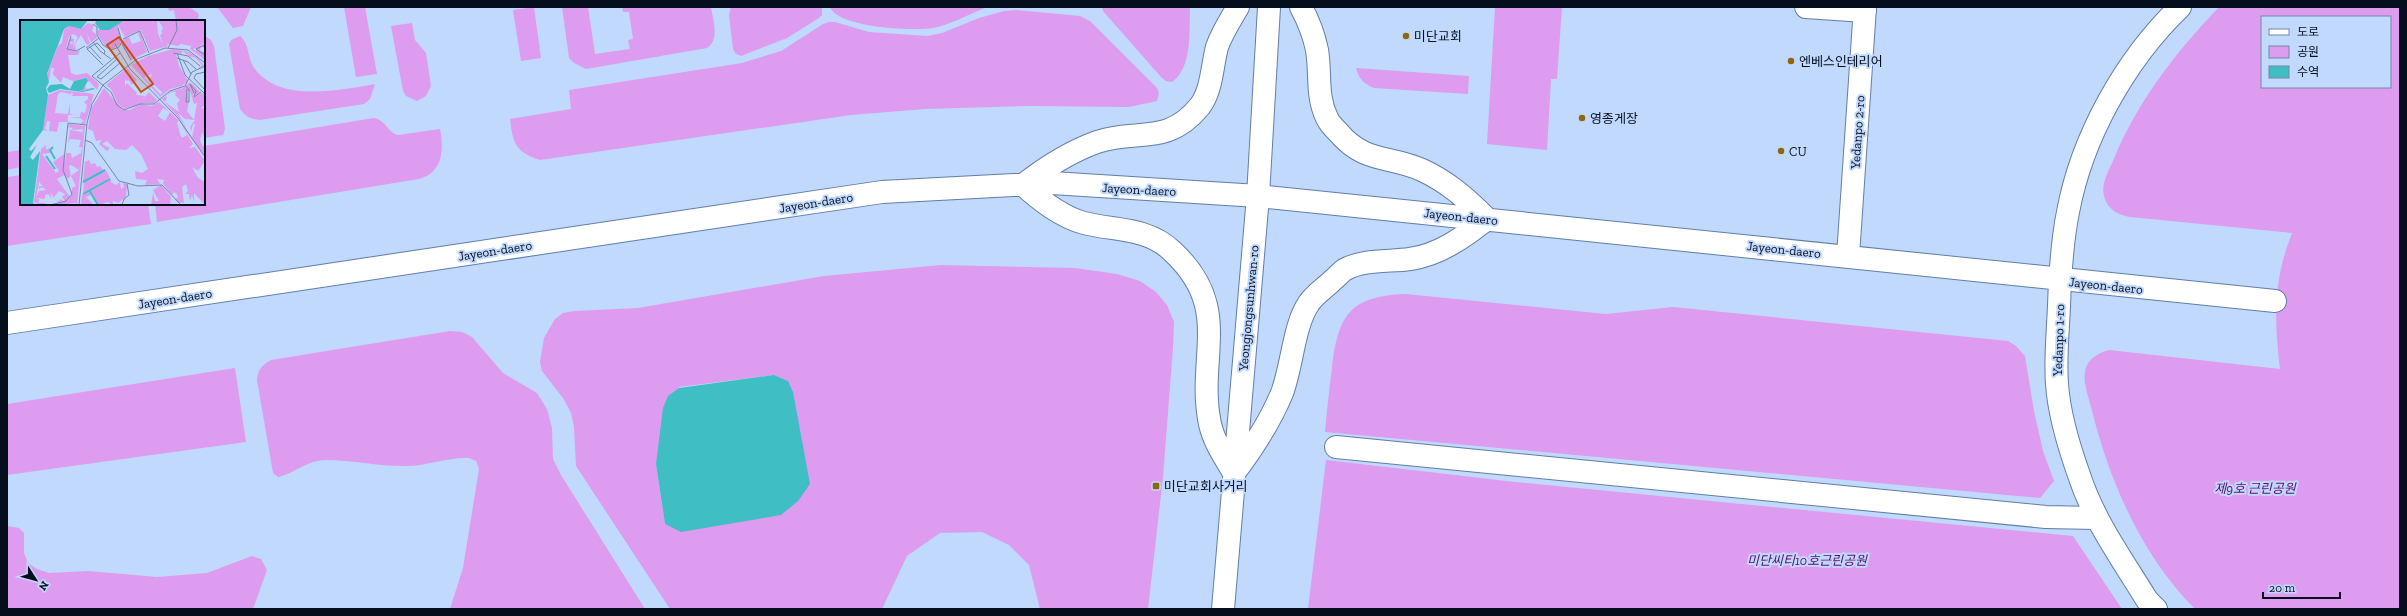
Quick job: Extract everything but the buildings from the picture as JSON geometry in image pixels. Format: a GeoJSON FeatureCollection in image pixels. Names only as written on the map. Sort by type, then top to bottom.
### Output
{"type":"FeatureCollection","features":[{"type":"Feature","properties":{"kind":"main road"},"geometry":{"type":"LineString","coordinates":[[1238,7],[1218,46],[1209,83],[1200,105],[1176,127],[1151,134],[1098,141],[1049,166],[1023,185],[1038,198],[1061,213],[1083,223],[1129,229],[1163,243],[1174,252],[1199,285],[1208,307],[1208,403],[1210,425],[1219,448],[1234,473],[1254,447],[1270,419],[1290,367],[1303,315],[1308,303],[1344,271],[1354,266],[1411,259],[1439,250],[1461,239],[1486,219],[1462,194],[1444,181],[1420,169],[1367,154],[1346,141],[1338,133],[1327,119],[1322,105],[1319,90],[1317,49],[1310,25],[1301,7]]}},
{"type":"Feature","properties":{"kind":"main road","name":"Yeongjongsunhwan-ro"},"geometry":{"type":"LineString","coordinates":[[1223,609],[1258,196],[1269,7]]}},
{"type":"Feature","properties":{"kind":"main road"},"geometry":{"type":"LineString","coordinates":[[1806,7],[1865,9]]}},
{"type":"Feature","properties":{"kind":"main road","name":"Yedanpo 1-ro"},"geometry":{"type":"LineString","coordinates":[[2156,609],[2147,600],[2096,518],[2079,475],[2057,384],[2060,280],[2068,212],[2078,173],[2098,123],[2127,72],[2168,18],[2180,7]]}},
{"type":"Feature","properties":{"kind":"main road","name":"Yedanpo 2-ro"},"geometry":{"type":"LineString","coordinates":[[1848,256],[1865,9]]}},
{"type":"Feature","properties":{"kind":"main road","name":"Jayeon-daero"},"geometry":{"type":"LineString","coordinates":[[7,323],[882,192],[1052,183],[1258,196],[2275,301]]}},
{"type":"Feature","properties":{"kind":"main road"},"geometry":{"type":"LineString","coordinates":[[1336,447],[2046,517],[2096,518]]}},
{"type":"Feature","properties":{"kind":"green space"},"geometry":{"type":"Polygon","coordinates":[[[168,7],[189,7],[198,13],[199,16],[197,20],[176,20],[174,10],[169,11],[168,7]]]}},
{"type":"Feature","properties":{"kind":"green space"},"geometry":{"type":"Polygon","coordinates":[[[217,7],[251,7],[243,26],[233,28],[217,7]]]}},
{"type":"Feature","properties":{"kind":"green space"},"geometry":{"type":"Polygon","coordinates":[[[344,7],[365,7],[377,74],[356,77],[344,7]]]}},
{"type":"Feature","properties":{"kind":"green space"},"geometry":{"type":"Polygon","coordinates":[[[534,7],[541,58],[521,61],[513,10],[534,7]]]}},
{"type":"Feature","properties":{"kind":"green space"},"geometry":{"type":"Polygon","coordinates":[[[562,7],[588,7],[595,54],[630,49],[628,40],[633,39],[629,12],[623,12],[622,7],[711,7],[715,35],[711,44],[707,48],[586,69],[574,63],[569,58],[562,7]]]}},
{"type":"Feature","properties":{"kind":"green space"},"geometry":{"type":"Polygon","coordinates":[[[731,7],[822,7],[822,15],[787,38],[741,56],[735,53],[733,49],[729,15],[731,7]]]}},
{"type":"Feature","properties":{"kind":"green space"},"geometry":{"type":"Polygon","coordinates":[[[830,7],[988,7],[954,22],[933,28],[910,29],[861,24],[847,20],[836,14],[830,7]]]}},
{"type":"Feature","properties":{"kind":"green space"},"geometry":{"type":"Polygon","coordinates":[[[1102,7],[1190,7],[1187,58],[1179,75],[1172,82],[1166,81],[1161,77],[1103,11],[1102,7]]]}},
{"type":"Feature","properties":{"kind":"green space"},"geometry":{"type":"Polygon","coordinates":[[[1495,7],[1562,7],[1557,79],[1551,79],[1547,150],[1487,144],[1495,7]]]}},
{"type":"Feature","properties":{"kind":"green space","name":"제9호 근린공원"},"geometry":{"type":"Polygon","coordinates":[[[2219,7],[2400,7],[2400,609],[2195,609],[2158,565],[2143,541],[2107,462],[2098,434],[2085,381],[2085,370],[2087,365],[2094,357],[2109,350],[2280,369],[2276,316],[2278,284],[2281,268],[2292,233],[2130,217],[2121,215],[2114,211],[2105,201],[2103,192],[2104,183],[2123,139],[2145,98],[2187,42],[2219,7]]]}},
{"type":"Feature","properties":{"kind":"green space"},"geometry":{"type":"Polygon","coordinates":[[[1016,10],[1080,16],[1090,21],[1157,88],[1159,93],[1157,101],[1129,107],[1027,106],[925,109],[851,115],[540,160],[525,154],[520,150],[512,134],[510,119],[571,109],[569,90],[742,63],[781,51],[823,24],[829,22],[835,22],[869,32],[927,36],[942,33],[979,18],[1004,11],[1016,10]]]}},
{"type":"Feature","properties":{"kind":"green space"},"geometry":{"type":"Polygon","coordinates":[[[412,23],[415,40],[426,53],[431,86],[426,96],[417,101],[406,96],[403,91],[391,26],[412,23]]]}},
{"type":"Feature","properties":{"kind":"green space"},"geometry":{"type":"Polygon","coordinates":[[[205,36],[211,40],[214,46],[225,129],[223,135],[205,138],[205,36]]]}},
{"type":"Feature","properties":{"kind":"green space"},"geometry":{"type":"Polygon","coordinates":[[[240,36],[247,47],[252,65],[255,69],[266,80],[279,87],[311,92],[345,89],[375,84],[370,99],[364,104],[260,120],[248,117],[240,109],[229,44],[231,40],[240,36]]]}},
{"type":"Feature","properties":{"kind":"green space"},"geometry":{"type":"Polygon","coordinates":[[[1356,68],[1469,76],[1468,94],[1374,88],[1362,80],[1356,68]]]}},
{"type":"Feature","properties":{"kind":"green space"},"geometry":{"type":"Polygon","coordinates":[[[374,118],[381,121],[392,132],[398,135],[440,129],[442,145],[440,159],[437,166],[427,176],[419,179],[157,222],[155,205],[205,205],[205,146],[374,118]]]}},
{"type":"Feature","properties":{"kind":"green space"},"geometry":{"type":"Polygon","coordinates":[[[20,150],[20,167],[7,170],[7,152],[20,150]]]}},
{"type":"Feature","properties":{"kind":"green space"},"geometry":{"type":"Polygon","coordinates":[[[20,175],[20,205],[148,205],[151,224],[7,246],[7,177],[20,175]]]}},
{"type":"Feature","properties":{"kind":"green space"},"geometry":{"type":"Polygon","coordinates":[[[941,265],[1075,268],[1117,274],[1140,281],[1156,292],[1167,305],[1174,322],[1163,477],[1148,609],[1040,609],[1029,565],[1009,545],[982,532],[940,533],[907,556],[882,609],[670,609],[576,466],[574,427],[571,413],[563,398],[542,371],[540,362],[544,338],[555,319],[563,313],[574,311],[638,308],[824,276],[941,265]],[[774,375],[679,387],[656,464],[665,524],[788,381],[774,375]]]}},
{"type":"Feature","properties":{"kind":"green space"},"geometry":{"type":"Polygon","coordinates":[[[1406,294],[1606,314],[1673,307],[2008,341],[2016,346],[2025,356],[2034,411],[2043,451],[2054,481],[2040,498],[1325,432],[1335,350],[1338,334],[1343,322],[1350,312],[1360,304],[1372,299],[1406,294]]]}},
{"type":"Feature","properties":{"kind":"green space"},"geometry":{"type":"Polygon","coordinates":[[[450,331],[462,332],[472,337],[503,373],[537,393],[547,409],[552,428],[553,459],[561,475],[645,609],[450,609],[463,568],[479,469],[476,461],[469,458],[409,466],[326,460],[307,464],[290,473],[278,477],[273,473],[257,380],[259,370],[265,364],[271,360],[450,331]]]}},
{"type":"Feature","properties":{"kind":"green space"},"geometry":{"type":"Polygon","coordinates":[[[235,368],[246,442],[7,475],[7,404],[235,368]]]}},
{"type":"Feature","properties":{"kind":"green space","name":"미단씨티10호근린공원"},"geometry":{"type":"Polygon","coordinates":[[[1326,460],[1515,482],[2073,536],[2122,609],[1308,609],[1326,460]]]}},
{"type":"Feature","properties":{"kind":"green space"},"geometry":{"type":"Polygon","coordinates":[[[7,526],[19,528],[24,533],[24,553],[28,563],[37,569],[49,573],[88,571],[157,577],[207,573],[252,556],[261,559],[267,570],[253,609],[7,609],[7,526]]]}},
{"type":"Feature","properties":{"kind":"water"},"geometry":{"type":"Polygon","coordinates":[[[774,375],[788,381],[793,392],[810,484],[798,501],[781,515],[681,532],[665,524],[656,464],[663,408],[668,396],[679,388],[774,375]]]}},
{"type":"Feature","properties":{"kind":"place","name":"미단교회"},"geometry":{"type":"Point","coordinates":[1406,36]}},
{"type":"Feature","properties":{"kind":"place","name":"엔베스인테리어"},"geometry":{"type":"Point","coordinates":[1791,61]}},
{"type":"Feature","properties":{"kind":"place","name":"영종게장"},"geometry":{"type":"Point","coordinates":[1582,118]}},
{"type":"Feature","properties":{"kind":"place","name":"CU"},"geometry":{"type":"Point","coordinates":[1781,151]}},
{"type":"Feature","properties":{"kind":"place","name":"미단교회사거리"},"geometry":{"type":"Point","coordinates":[1156,486]}}]}
